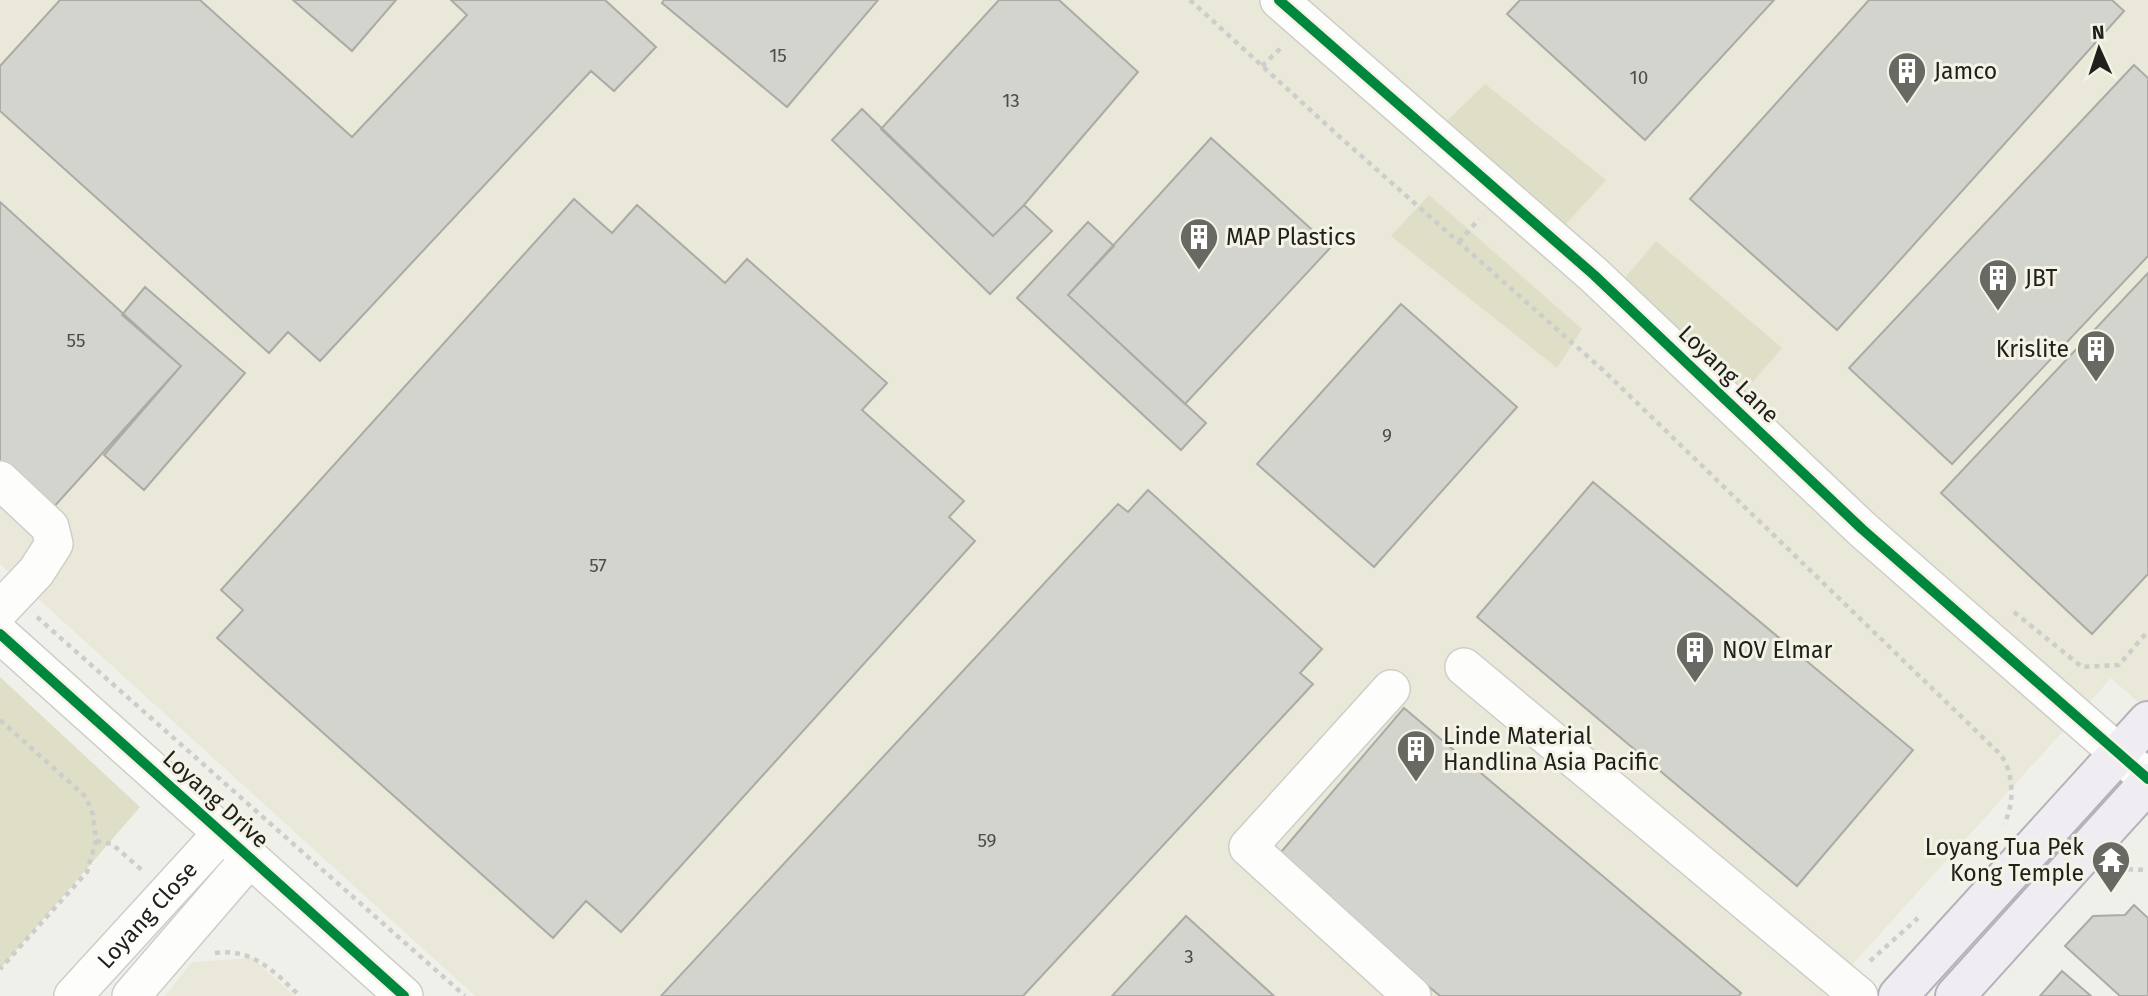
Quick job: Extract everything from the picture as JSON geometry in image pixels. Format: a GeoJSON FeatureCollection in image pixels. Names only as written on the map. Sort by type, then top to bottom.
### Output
{"type":"FeatureCollection","features":[{"type":"Feature","properties":{"kind":"main road"},"geometry":{"type":"LineString","coordinates":[[1898,996],[2148,721]]}},
{"type":"Feature","properties":{"kind":"main road"},"geometry":{"type":"LineString","coordinates":[[1955,996],[2148,781]]}},
{"type":"Feature","properties":{"kind":"street","name":"Loyang Lane"},"geometry":{"type":"LineString","coordinates":[[1279,0],[1594,275],[1853,520],[2148,781]]}},
{"type":"Feature","properties":{"kind":"street"},"geometry":{"type":"LineString","coordinates":[[0,480],[50,527],[54,536],[50,553],[8,603]]}},
{"type":"Feature","properties":{"kind":"street","name":"Loyang Drive"},"geometry":{"type":"LineString","coordinates":[[0,634],[404,996]]}},
{"type":"Feature","properties":{"kind":"street"},"geometry":{"type":"LineString","coordinates":[[1464,667],[1852,990]]}},
{"type":"Feature","properties":{"kind":"street"},"geometry":{"type":"LineString","coordinates":[[1391,689],[1248,847],[1412,996]]}},
{"type":"Feature","properties":{"kind":"street","name":"Loyang Close"},"geometry":{"type":"LineString","coordinates":[[73,996],[222,833]]}},
{"type":"Feature","properties":{"kind":"street","name":"Loyang Close"},"geometry":{"type":"LineString","coordinates":[[131,996],[250,858]]}},
{"type":"Feature","properties":{"kind":"path"},"geometry":{"type":"LineString","coordinates":[[1191,0],[1341,138],[1603,370],[2000,754],[2007,764],[2012,794],[2006,822],[1997,831]]}},
{"type":"Feature","properties":{"kind":"path"},"geometry":{"type":"LineString","coordinates":[[8,603],[465,996]]}},
{"type":"Feature","properties":{"kind":"path"},"geometry":{"type":"LineString","coordinates":[[2119,665],[2148,631]]}},
{"type":"Feature","properties":{"kind":"path"},"geometry":{"type":"LineString","coordinates":[[0,720],[86,797],[93,816],[96,841],[87,872],[0,969]]}},
{"type":"Feature","properties":{"kind":"path"},"geometry":{"type":"LineString","coordinates":[[1852,990],[1926,909]]}},
{"type":"Feature","properties":{"kind":"path"},"geometry":{"type":"LineString","coordinates":[[225,952],[243,953],[260,959],[300,996]]}},
{"type":"Feature","properties":{"kind":"shaded area"},"geometry":{"type":"Polygon","coordinates":[[[0,0],[2148,0],[2148,711],[2111,678],[1824,996],[475,996],[0,564],[0,0]]]}},
{"type":"Feature","properties":{"kind":"shaded area"},"geometry":{"type":"Polygon","coordinates":[[[252,958],[295,996],[165,996],[192,962],[252,958]]]}},
{"type":"Feature","properties":{"kind":"green space"},"geometry":{"type":"Polygon","coordinates":[[[1485,84],[1606,180],[1564,226],[1443,125],[1485,84]]]}},
{"type":"Feature","properties":{"kind":"green space"},"geometry":{"type":"Polygon","coordinates":[[[1429,195],[1582,329],[1557,368],[1391,236],[1429,195]]]}},
{"type":"Feature","properties":{"kind":"green space"},"geometry":{"type":"Polygon","coordinates":[[[1656,241],[1782,348],[1745,391],[1620,284],[1656,241]]]}},
{"type":"Feature","properties":{"kind":"green space"},"geometry":{"type":"Polygon","coordinates":[[[0,677],[140,807],[0,969],[0,677]]]}},
{"type":"Feature","properties":{"kind":"building"},"geometry":{"type":"Polygon","coordinates":[[[60,0],[200,0],[352,137],[467,15],[451,0],[605,0],[656,47],[614,91],[591,71],[320,361],[288,332],[269,353],[0,111],[0,66],[60,0]]]}},
{"type":"Feature","properties":{"kind":"building"},"geometry":{"type":"Polygon","coordinates":[[[293,0],[396,0],[352,51],[293,0]]]}},
{"type":"Feature","properties":{"kind":"building"},"geometry":{"type":"Polygon","coordinates":[[[664,0],[878,0],[787,107],[662,3],[664,0]]]}},
{"type":"Feature","properties":{"kind":"building"},"geometry":{"type":"Polygon","coordinates":[[[999,0],[1059,0],[1138,72],[1024,205],[993,236],[881,129],[999,0]]]}},
{"type":"Feature","properties":{"kind":"building"},"geometry":{"type":"Polygon","coordinates":[[[1520,0],[1774,0],[1645,140],[1507,14],[1520,0]]]}},
{"type":"Feature","properties":{"kind":"building","name":"Jamco"},"geometry":{"type":"Polygon","coordinates":[[[1869,0],[2112,0],[2124,11],[1837,330],[1690,199],[1869,0]]]}},
{"type":"Feature","properties":{"kind":"building","name":"JBT"},"geometry":{"type":"Polygon","coordinates":[[[2134,65],[2148,78],[2148,256],[1952,464],[1849,368],[2134,65]]]}},
{"type":"Feature","properties":{"kind":"building"},"geometry":{"type":"Polygon","coordinates":[[[862,109],[993,236],[1024,205],[1052,231],[990,294],[832,140],[862,109]]]}},
{"type":"Feature","properties":{"kind":"building","name":"MAP Plastics"},"geometry":{"type":"Polygon","coordinates":[[[1211,138],[1331,247],[1185,404],[1068,295],[1211,138]]]}},
{"type":"Feature","properties":{"kind":"building"},"geometry":{"type":"Polygon","coordinates":[[[574,199],[612,233],[637,205],[725,283],[747,259],[887,383],[862,410],[964,501],[949,517],[975,541],[621,932],[586,901],[553,938],[217,638],[243,610],[221,590],[574,199]]]}},
{"type":"Feature","properties":{"kind":"building"},"geometry":{"type":"Polygon","coordinates":[[[0,202],[181,366],[52,509],[0,462],[0,202]]]}},
{"type":"Feature","properties":{"kind":"building"},"geometry":{"type":"Polygon","coordinates":[[[1088,222],[1114,246],[1068,295],[1206,423],[1181,450],[1017,298],[1088,222]]]}},
{"type":"Feature","properties":{"kind":"building","name":"Krislite"},"geometry":{"type":"Polygon","coordinates":[[[2148,273],[2148,574],[2092,634],[1941,493],[2148,273]]]}},
{"type":"Feature","properties":{"kind":"building"},"geometry":{"type":"Polygon","coordinates":[[[145,287],[245,373],[144,490],[104,455],[181,366],[122,315],[145,287]]]}},
{"type":"Feature","properties":{"kind":"building"},"geometry":{"type":"Polygon","coordinates":[[[1401,304],[1517,407],[1374,567],[1257,464],[1401,304]]]}},
{"type":"Feature","properties":{"kind":"building","name":"NOV Elmar"},"geometry":{"type":"Polygon","coordinates":[[[1593,482],[1913,750],[1797,886],[1477,617],[1593,482]]]}},
{"type":"Feature","properties":{"kind":"building"},"geometry":{"type":"Polygon","coordinates":[[[1148,490],[1322,649],[1300,673],[1313,684],[1023,996],[661,996],[1118,504],[1128,512],[1148,490]]]}},
{"type":"Feature","properties":{"kind":"building","name":"Linde Material Handlina Asia Pacific"},"geometry":{"type":"Polygon","coordinates":[[[1404,708],[1741,993],[1739,996],[1440,996],[1276,858],[1404,708]]]}},
{"type":"Feature","properties":{"kind":"building"},"geometry":{"type":"Polygon","coordinates":[[[2134,905],[2148,918],[2148,996],[2120,996],[2065,946],[2093,916],[2125,915],[2134,905]]]}},
{"type":"Feature","properties":{"kind":"building"},"geometry":{"type":"Polygon","coordinates":[[[1186,916],[1274,996],[1112,996],[1186,916]]]}},
{"type":"Feature","properties":{"kind":"building"},"geometry":{"type":"Polygon","coordinates":[[[2062,971],[2091,996],[2040,996],[2062,971]]]}},
{"type":"Feature","properties":{"kind":"cycle path"},"geometry":{"type":"LineString","coordinates":[[1279,0],[1594,275],[1862,529],[2148,779]]}},
{"type":"Feature","properties":{"kind":"cycle path"},"geometry":{"type":"LineString","coordinates":[[0,634],[404,996]]}},
{"type":"Feature","properties":{"kind":"place","name":"Jamco"},"geometry":{"type":"Point","coordinates":[1907,105]}},
{"type":"Feature","properties":{"kind":"place","name":"MAP Plastics"},"geometry":{"type":"Point","coordinates":[1199,271]}},
{"type":"Feature","properties":{"kind":"place","name":"JBT"},"geometry":{"type":"Point","coordinates":[1998,312]}},
{"type":"Feature","properties":{"kind":"place","name":"Krislite"},"geometry":{"type":"Point","coordinates":[2096,383]}},
{"type":"Feature","properties":{"kind":"place","name":"NOV Elmar"},"geometry":{"type":"Point","coordinates":[1695,684]}},
{"type":"Feature","properties":{"kind":"place","name":"Linde Material Handlina Asia Pacific"},"geometry":{"type":"Point","coordinates":[1416,783]}},
{"type":"Feature","properties":{"kind":"place","name":"Loyang Tua Pek Kong Temple"},"geometry":{"type":"Point","coordinates":[2111,894]}}]}
